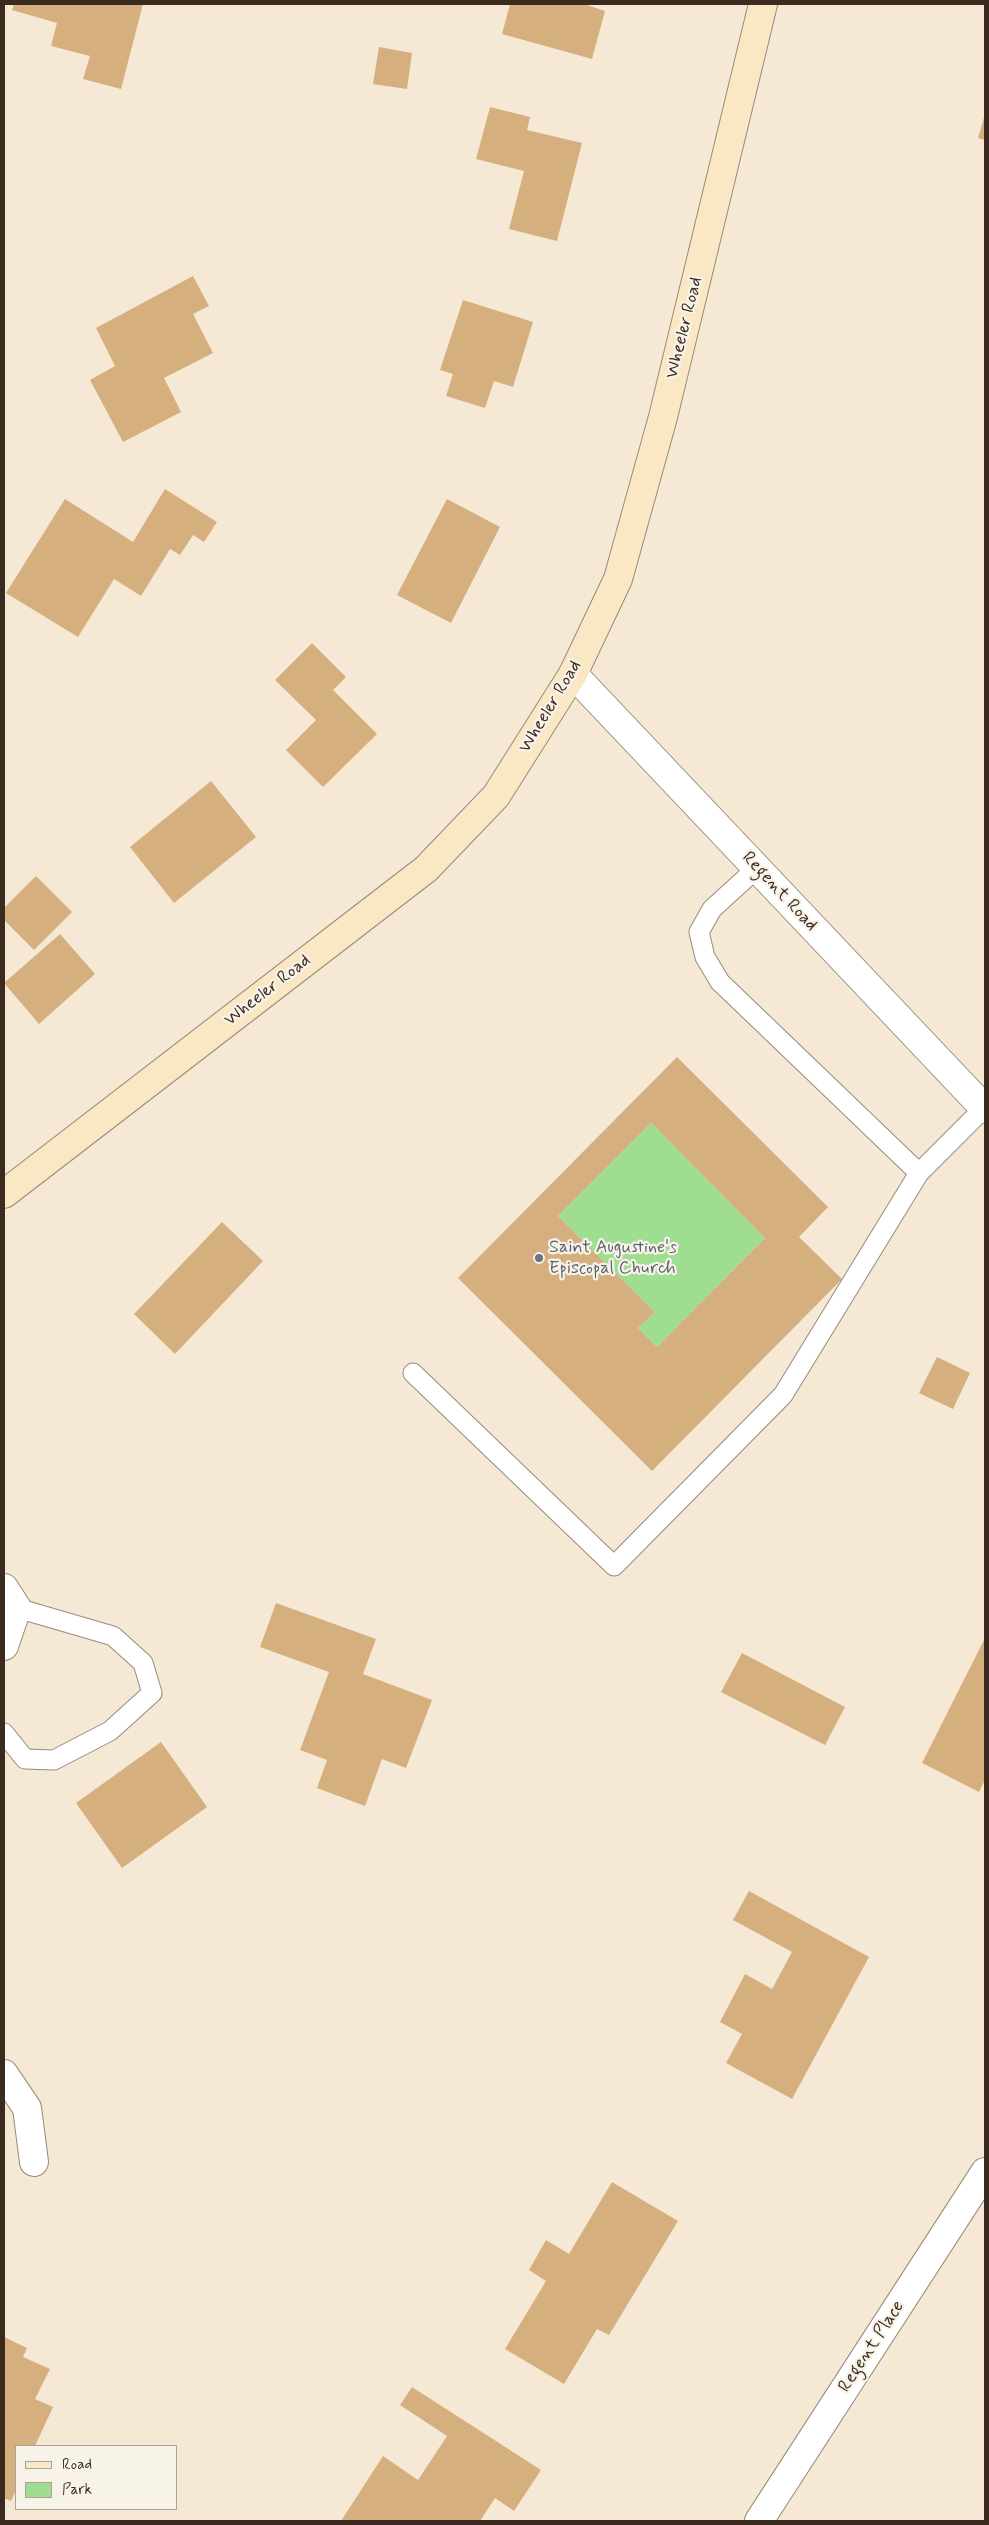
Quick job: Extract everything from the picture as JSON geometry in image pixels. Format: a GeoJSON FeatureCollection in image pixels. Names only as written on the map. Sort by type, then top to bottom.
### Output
{"type":"FeatureCollection","features":[{"type":"Feature","properties":{"kind":"street","name":"Wheeler Road"},"geometry":{"type":"LineString","coordinates":[[4,1194],[426,869],[496,796],[574,674],[621,569],[663,417],[763,4]]}},
{"type":"Feature","properties":{"kind":"street","name":"Regent Road"},"geometry":{"type":"LineString","coordinates":[[574,674],[984,1108]]}},
{"type":"Feature","properties":{"kind":"street"},"geometry":{"type":"LineString","coordinates":[[4,1646],[10,1598]]}},
{"type":"Feature","properties":{"kind":"street"},"geometry":{"type":"LineString","coordinates":[[4,2074],[27,2108],[34,2162]]}},
{"type":"Feature","properties":{"kind":"street","name":"Regent Place"},"geometry":{"type":"LineString","coordinates":[[759,2521],[985,2172]]}},
{"type":"Feature","properties":{"kind":"lane"},"geometry":{"type":"LineString","coordinates":[[757,868],[712,909],[699,932],[705,957],[720,982],[919,1173]]}},
{"type":"Feature","properties":{"kind":"lane"},"geometry":{"type":"LineString","coordinates":[[413,1373],[614,1566],[783,1395],[919,1173],[984,1108]]}},
{"type":"Feature","properties":{"kind":"lane"},"geometry":{"type":"LineString","coordinates":[[4,1734],[25,1759],[54,1760],[110,1731],[152,1693],[143,1663],[113,1636],[10,1598]]}},
{"type":"Feature","properties":{"kind":"green space"},"geometry":{"type":"Polygon","coordinates":[[[651,1123],[765,1238],[657,1347],[638,1328],[655,1312],[558,1216],[651,1123]]]}},
{"type":"Feature","properties":{"kind":"building"},"geometry":{"type":"Polygon","coordinates":[[[14,4],[143,4],[121,89],[83,79],[90,56],[51,46],[57,23],[12,10],[14,4]]]}},
{"type":"Feature","properties":{"kind":"building"},"geometry":{"type":"Polygon","coordinates":[[[510,4],[584,4],[605,11],[592,59],[502,34],[510,4]]]}},
{"type":"Feature","properties":{"kind":"building"},"geometry":{"type":"Polygon","coordinates":[[[379,47],[412,53],[407,89],[373,84],[379,47]]]}},
{"type":"Feature","properties":{"kind":"building"},"geometry":{"type":"Polygon","coordinates":[[[490,107],[530,117],[527,130],[582,143],[557,241],[509,229],[524,171],[476,159],[490,107]]]}},
{"type":"Feature","properties":{"kind":"building"},"geometry":{"type":"Polygon","coordinates":[[[985,114],[985,140],[978,138],[985,114]]]}},
{"type":"Feature","properties":{"kind":"building"},"geometry":{"type":"Polygon","coordinates":[[[193,276],[209,306],[193,314],[213,353],[164,378],[181,412],[123,442],[90,380],[115,366],[96,328],[193,276]]]}},
{"type":"Feature","properties":{"kind":"building"},"geometry":{"type":"Polygon","coordinates":[[[463,300],[533,322],[513,387],[494,381],[485,408],[446,396],[453,374],[440,370],[463,300]]]}},
{"type":"Feature","properties":{"kind":"building"},"geometry":{"type":"Polygon","coordinates":[[[165,489],[217,522],[204,542],[193,535],[180,555],[170,549],[141,596],[114,579],[78,637],[6,593],[65,499],[133,542],[165,489]]]}},
{"type":"Feature","properties":{"kind":"building"},"geometry":{"type":"Polygon","coordinates":[[[447,499],[500,527],[451,623],[397,595],[447,499]]]}},
{"type":"Feature","properties":{"kind":"building"},"geometry":{"type":"Polygon","coordinates":[[[312,643],[346,677],[333,690],[377,734],[323,787],[286,750],[316,720],[275,680],[312,643]]]}},
{"type":"Feature","properties":{"kind":"building"},"geometry":{"type":"Polygon","coordinates":[[[211,781],[256,837],[174,903],[130,847],[211,781]]]}},
{"type":"Feature","properties":{"kind":"building"},"geometry":{"type":"Polygon","coordinates":[[[36,876],[72,912],[34,950],[4,920],[4,908],[36,876]]]}},
{"type":"Feature","properties":{"kind":"building"},"geometry":{"type":"Polygon","coordinates":[[[60,934],[95,974],[39,1024],[4,983],[60,934]]]}},
{"type":"Feature","properties":{"kind":"building","name":"Saint Augustine's Episcopal Church"},"geometry":{"type":"Polygon","coordinates":[[[677,1057],[828,1207],[799,1237],[842,1279],[652,1471],[458,1278],[677,1057]],[[651,1123],[558,1216],[655,1312],[638,1328],[657,1347],[765,1238],[651,1123]]]}},
{"type":"Feature","properties":{"kind":"building"},"geometry":{"type":"Polygon","coordinates":[[[222,1222],[263,1261],[175,1354],[134,1314],[222,1222]]]}},
{"type":"Feature","properties":{"kind":"building"},"geometry":{"type":"Polygon","coordinates":[[[937,1357],[970,1373],[953,1409],[919,1393],[937,1357]]]}},
{"type":"Feature","properties":{"kind":"building"},"geometry":{"type":"Polygon","coordinates":[[[276,1603],[376,1639],[363,1674],[432,1700],[406,1768],[382,1759],[365,1806],[317,1788],[327,1760],[300,1750],[329,1672],[260,1647],[276,1603]]]}},
{"type":"Feature","properties":{"kind":"building"},"geometry":{"type":"Polygon","coordinates":[[[985,1638],[985,1780],[979,1792],[922,1763],[985,1638]]]}},
{"type":"Feature","properties":{"kind":"building"},"geometry":{"type":"Polygon","coordinates":[[[742,1653],[845,1707],[825,1745],[721,1692],[742,1653]]]}},
{"type":"Feature","properties":{"kind":"building"},"geometry":{"type":"Polygon","coordinates":[[[161,1742],[207,1807],[122,1868],[76,1803],[161,1742]]]}},
{"type":"Feature","properties":{"kind":"building"},"geometry":{"type":"Polygon","coordinates":[[[749,1891],[869,1957],[792,2099],[726,2063],[742,2034],[720,2022],[745,1974],[772,1989],[792,1952],[733,1920],[749,1891]]]}},
{"type":"Feature","properties":{"kind":"building"},"geometry":{"type":"Polygon","coordinates":[[[612,2182],[678,2221],[609,2335],[597,2329],[564,2384],[505,2349],[546,2281],[529,2270],[546,2240],[569,2254],[612,2182]]]}},
{"type":"Feature","properties":{"kind":"building"},"geometry":{"type":"Polygon","coordinates":[[[4,2337],[27,2348],[23,2357],[50,2369],[35,2399],[53,2407],[35,2445],[15,2445],[15,2492],[11,2501],[4,2498],[4,2337]]]}},
{"type":"Feature","properties":{"kind":"building"},"geometry":{"type":"Polygon","coordinates":[[[412,2387],[541,2470],[514,2511],[495,2498],[480,2521],[341,2521],[383,2456],[418,2480],[447,2436],[400,2405],[412,2387]]]}},
{"type":"Feature","properties":{"kind":"place","name":"Saint Augustine's Episcopal Church"},"geometry":{"type":"Point","coordinates":[539,1258]}}]}
